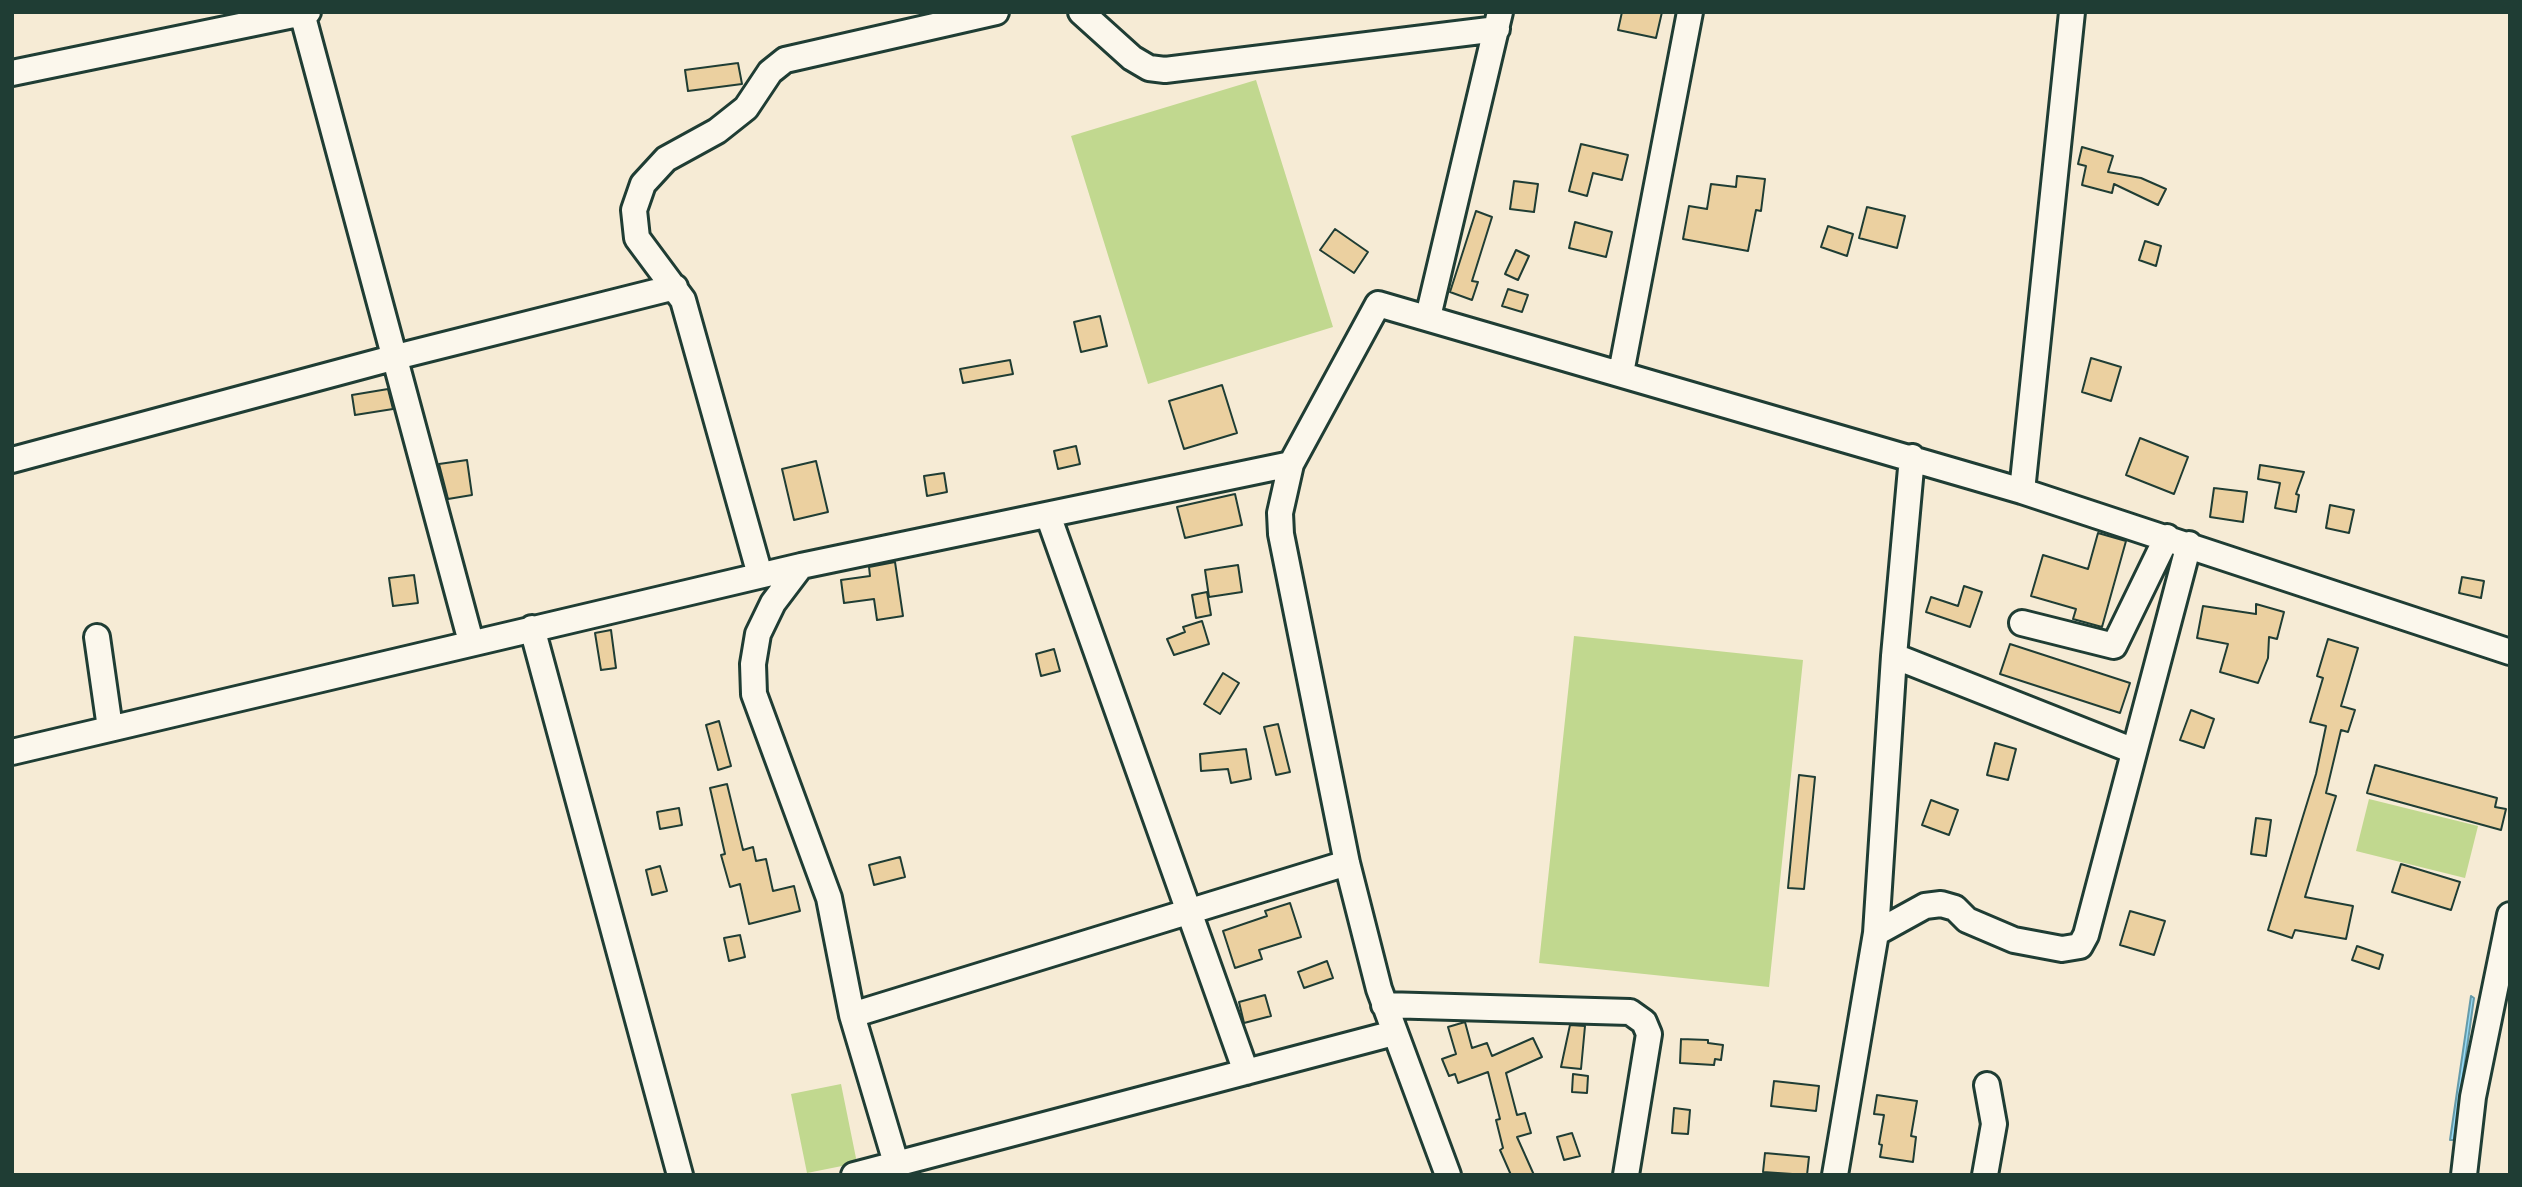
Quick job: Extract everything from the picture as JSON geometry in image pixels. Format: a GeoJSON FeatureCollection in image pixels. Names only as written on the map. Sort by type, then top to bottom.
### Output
{"type":"FeatureCollection","features":[{"type":"Feature","properties":{"kind":"street"},"geometry":{"type":"LineString","coordinates":[[760,575],[683,300],[675,286],[641,246],[635,228],[638,197],[643,184],[655,168],[718,131],[746,108],[770,72],[785,60],[996,12]]}},
{"type":"Feature","properties":{"kind":"street"},"geometry":{"type":"LineString","coordinates":[[1082,12],[1132,58],[1149,68],[1165,70],[1499,21],[1428,317]]}},
{"type":"Feature","properties":{"kind":"street"},"geometry":{"type":"LineString","coordinates":[[1621,373],[1690,12]]}},
{"type":"Feature","properties":{"kind":"street"},"geometry":{"type":"LineString","coordinates":[[2022,491],[2072,12]]}},
{"type":"Feature","properties":{"kind":"street"},"geometry":{"type":"LineString","coordinates":[[12,74],[305,13],[471,642]]}},
{"type":"Feature","properties":{"kind":"street"},"geometry":{"type":"LineString","coordinates":[[12,460],[396,357],[675,286]]}},
{"type":"Feature","properties":{"kind":"street"},"geometry":{"type":"LineString","coordinates":[[1448,1175],[1384,1005],[1347,863],[1281,534],[1280,513],[1292,464],[1378,303],[1912,457],[2178,540],[2510,652]]}},
{"type":"Feature","properties":{"kind":"street"},"geometry":{"type":"LineString","coordinates":[[1835,1175],[1877,933],[1894,656],[1912,457]]}},
{"type":"Feature","properties":{"kind":"street"},"geometry":{"type":"LineString","coordinates":[[12,752],[760,575],[1292,464]]}},
{"type":"Feature","properties":{"kind":"street"},"geometry":{"type":"LineString","coordinates":[[1048,514],[1247,1072]]}},
{"type":"Feature","properties":{"kind":"street"},"geometry":{"type":"LineString","coordinates":[[2022,623],[2114,646],[2178,540]]}},
{"type":"Feature","properties":{"kind":"street"},"geometry":{"type":"LineString","coordinates":[[1877,933],[1925,906],[1941,904],[1955,908],[1967,920],[2014,940],[2062,949],[2080,946],[2086,935],[2134,751],[2178,540]]}},
{"type":"Feature","properties":{"kind":"street"},"geometry":{"type":"LineString","coordinates":[[801,566],[773,603],[758,634],[752,664],[754,694],[829,898],[852,1015],[896,1163]]}},
{"type":"Feature","properties":{"kind":"street"},"geometry":{"type":"LineString","coordinates":[[531,628],[680,1175]]}},
{"type":"Feature","properties":{"kind":"street"},"geometry":{"type":"LineString","coordinates":[[97,637],[110,728]]}},
{"type":"Feature","properties":{"kind":"street"},"geometry":{"type":"LineString","coordinates":[[1894,656],[2134,751]]}},
{"type":"Feature","properties":{"kind":"street"},"geometry":{"type":"LineString","coordinates":[[852,1015],[1347,863]]}},
{"type":"Feature","properties":{"kind":"street"},"geometry":{"type":"LineString","coordinates":[[2464,1175],[2473,1097],[2510,915]]}},
{"type":"Feature","properties":{"kind":"street"},"geometry":{"type":"LineString","coordinates":[[1384,1005],[1630,1012],[1644,1023],[1649,1034],[1626,1175]]}},
{"type":"Feature","properties":{"kind":"street"},"geometry":{"type":"LineString","coordinates":[[854,1175],[1394,1033]]}},
{"type":"Feature","properties":{"kind":"street"},"geometry":{"type":"LineString","coordinates":[[1985,1175],[1994,1124],[1987,1085]]}},
{"type":"Feature","properties":{"kind":"green space"},"geometry":{"type":"Polygon","coordinates":[[[1256,80],[1333,327],[1148,384],[1071,136],[1256,80]]]}},
{"type":"Feature","properties":{"kind":"green space"},"geometry":{"type":"Polygon","coordinates":[[[1574,636],[1803,660],[1769,987],[1539,963],[1574,636]]]}},
{"type":"Feature","properties":{"kind":"green space"},"geometry":{"type":"Polygon","coordinates":[[[2369,799],[2478,826],[2465,878],[2356,851],[2369,799]]]}},
{"type":"Feature","properties":{"kind":"green space"},"geometry":{"type":"Polygon","coordinates":[[[841,1084],[857,1163],[807,1173],[791,1094],[841,1084]]]}},
{"type":"Feature","properties":{"kind":"water"},"geometry":{"type":"Polygon","coordinates":[[[2471,996],[2474,998],[2454,1140],[2450,1140],[2471,996]]]}},
{"type":"Feature","properties":{"kind":"building"},"geometry":{"type":"Polygon","coordinates":[[[1622,12],[1662,12],[1656,38],[1618,30],[1622,12]]]}},
{"type":"Feature","properties":{"kind":"building"},"geometry":{"type":"Polygon","coordinates":[[[738,63],[742,84],[688,91],[685,70],[738,63]]]}},
{"type":"Feature","properties":{"kind":"building"},"geometry":{"type":"Polygon","coordinates":[[[1581,144],[1628,155],[1622,180],[1593,173],[1587,196],[1569,191],[1581,144]]]}},
{"type":"Feature","properties":{"kind":"building"},"geometry":{"type":"Polygon","coordinates":[[[2082,147],[2113,156],[2108,172],[2141,178],[2166,189],[2158,205],[2114,184],[2112,193],[2082,185],[2086,166],[2078,164],[2082,147]]]}},
{"type":"Feature","properties":{"kind":"building"},"geometry":{"type":"Polygon","coordinates":[[[1737,176],[1765,179],[1761,211],[1756,210],[1748,251],[1683,239],[1689,206],[1707,209],[1711,184],[1736,187],[1737,176]]]}},
{"type":"Feature","properties":{"kind":"building"},"geometry":{"type":"Polygon","coordinates":[[[1514,181],[1538,184],[1534,212],[1510,209],[1514,181]]]}},
{"type":"Feature","properties":{"kind":"building"},"geometry":{"type":"Polygon","coordinates":[[[1867,207],[1905,216],[1897,248],[1859,238],[1867,207]]]}},
{"type":"Feature","properties":{"kind":"building"},"geometry":{"type":"Polygon","coordinates":[[[1476,211],[1492,217],[1472,281],[1478,282],[1472,300],[1450,292],[1476,211]]]}},
{"type":"Feature","properties":{"kind":"building"},"geometry":{"type":"Polygon","coordinates":[[[1575,222],[1612,232],[1606,257],[1569,248],[1575,222]]]}},
{"type":"Feature","properties":{"kind":"building"},"geometry":{"type":"Polygon","coordinates":[[[1828,226],[1853,234],[1847,256],[1821,247],[1828,226]]]}},
{"type":"Feature","properties":{"kind":"building"},"geometry":{"type":"Polygon","coordinates":[[[1335,229],[1368,252],[1354,273],[1320,250],[1335,229]]]}},
{"type":"Feature","properties":{"kind":"building"},"geometry":{"type":"Polygon","coordinates":[[[2145,241],[2161,246],[2156,266],[2139,260],[2145,241]]]}},
{"type":"Feature","properties":{"kind":"building"},"geometry":{"type":"Polygon","coordinates":[[[1516,250],[1529,256],[1518,280],[1505,274],[1516,250]]]}},
{"type":"Feature","properties":{"kind":"building"},"geometry":{"type":"Polygon","coordinates":[[[1508,289],[1528,295],[1522,312],[1502,306],[1508,289]]]}},
{"type":"Feature","properties":{"kind":"building"},"geometry":{"type":"Polygon","coordinates":[[[1100,316],[1107,346],[1081,352],[1074,322],[1100,316]]]}},
{"type":"Feature","properties":{"kind":"building"},"geometry":{"type":"Polygon","coordinates":[[[2091,358],[2121,367],[2111,401],[2082,392],[2091,358]]]}},
{"type":"Feature","properties":{"kind":"building"},"geometry":{"type":"Polygon","coordinates":[[[1010,360],[1013,374],[963,383],[960,369],[1010,360]]]}},
{"type":"Feature","properties":{"kind":"building"},"geometry":{"type":"Polygon","coordinates":[[[1222,385],[1237,433],[1184,449],[1169,401],[1222,385]]]}},
{"type":"Feature","properties":{"kind":"building"},"geometry":{"type":"Polygon","coordinates":[[[388,389],[393,409],[355,415],[352,395],[388,389]]]}},
{"type":"Feature","properties":{"kind":"building"},"geometry":{"type":"Polygon","coordinates":[[[2140,438],[2188,457],[2174,494],[2126,475],[2140,438]]]}},
{"type":"Feature","properties":{"kind":"building"},"geometry":{"type":"Polygon","coordinates":[[[1076,446],[1080,464],[1058,469],[1054,451],[1076,446]]]}},
{"type":"Feature","properties":{"kind":"building"},"geometry":{"type":"Polygon","coordinates":[[[467,460],[472,495],[448,499],[439,464],[467,460]]]}},
{"type":"Feature","properties":{"kind":"building"},"geometry":{"type":"Polygon","coordinates":[[[816,461],[828,512],[794,520],[782,469],[816,461]]]}},
{"type":"Feature","properties":{"kind":"building"},"geometry":{"type":"Polygon","coordinates":[[[2260,465],[2304,472],[2296,494],[2299,495],[2296,512],[2275,508],[2280,483],[2258,479],[2260,465]]]}},
{"type":"Feature","properties":{"kind":"building"},"geometry":{"type":"Polygon","coordinates":[[[944,473],[947,492],[927,496],[924,476],[944,473]]]}},
{"type":"Feature","properties":{"kind":"building"},"geometry":{"type":"Polygon","coordinates":[[[2214,488],[2247,492],[2243,522],[2210,517],[2214,488]]]}},
{"type":"Feature","properties":{"kind":"building"},"geometry":{"type":"Polygon","coordinates":[[[1235,494],[1242,525],[1185,538],[1177,507],[1235,494]]]}},
{"type":"Feature","properties":{"kind":"building"},"geometry":{"type":"Polygon","coordinates":[[[2330,505],[2354,510],[2349,533],[2326,528],[2330,505]]]}},
{"type":"Feature","properties":{"kind":"building"},"geometry":{"type":"Polygon","coordinates":[[[2098,533],[2126,541],[2102,627],[2073,619],[2076,609],[2031,596],[2043,555],[2088,569],[2098,533]]]}},
{"type":"Feature","properties":{"kind":"building"},"geometry":{"type":"Polygon","coordinates":[[[895,562],[903,616],[877,620],[874,599],[844,603],[841,580],[870,576],[869,567],[895,562]]]}},
{"type":"Feature","properties":{"kind":"building"},"geometry":{"type":"Polygon","coordinates":[[[1238,565],[1242,592],[1209,597],[1205,570],[1238,565]]]}},
{"type":"Feature","properties":{"kind":"building"},"geometry":{"type":"Polygon","coordinates":[[[414,575],[418,603],[393,606],[389,578],[414,575]]]}},
{"type":"Feature","properties":{"kind":"building"},"geometry":{"type":"Polygon","coordinates":[[[2462,577],[2484,581],[2481,598],[2459,593],[2462,577]]]}},
{"type":"Feature","properties":{"kind":"building"},"geometry":{"type":"Polygon","coordinates":[[[1964,586],[1982,592],[1970,627],[1926,612],[1931,597],[1958,606],[1964,586]]]}},
{"type":"Feature","properties":{"kind":"building"},"geometry":{"type":"Polygon","coordinates":[[[1207,592],[1211,615],[1196,618],[1192,595],[1207,592]]]}},
{"type":"Feature","properties":{"kind":"building"},"geometry":{"type":"Polygon","coordinates":[[[2256,604],[2284,612],[2277,639],[2269,637],[2268,658],[2258,683],[2220,672],[2228,644],[2197,638],[2203,606],[2256,614],[2256,604]]]}},
{"type":"Feature","properties":{"kind":"building"},"geometry":{"type":"Polygon","coordinates":[[[1202,621],[1209,644],[1174,655],[1167,639],[1185,632],[1183,627],[1202,621]]]}},
{"type":"Feature","properties":{"kind":"building"},"geometry":{"type":"Polygon","coordinates":[[[611,630],[616,668],[601,670],[595,633],[611,630]]]}},
{"type":"Feature","properties":{"kind":"building"},"geometry":{"type":"Polygon","coordinates":[[[2328,639],[2358,648],[2341,706],[2355,710],[2348,732],[2341,730],[2326,793],[2336,796],[2305,897],[2353,906],[2346,939],[2295,930],[2292,938],[2268,930],[2316,774],[2326,726],[2310,722],[2323,678],[2317,676],[2328,639]]]}},
{"type":"Feature","properties":{"kind":"building"},"geometry":{"type":"Polygon","coordinates":[[[2010,644],[2130,683],[2120,713],[2000,674],[2010,644]]]}},
{"type":"Feature","properties":{"kind":"building"},"geometry":{"type":"Polygon","coordinates":[[[1054,649],[1060,671],[1041,676],[1036,654],[1054,649]]]}},
{"type":"Feature","properties":{"kind":"building"},"geometry":{"type":"Polygon","coordinates":[[[1223,673],[1239,683],[1220,714],[1204,704],[1223,673]]]}},
{"type":"Feature","properties":{"kind":"building"},"geometry":{"type":"Polygon","coordinates":[[[2191,710],[2214,719],[2204,748],[2180,740],[2191,710]]]}},
{"type":"Feature","properties":{"kind":"building"},"geometry":{"type":"Polygon","coordinates":[[[719,721],[731,766],[718,770],[706,725],[719,721]]]}},
{"type":"Feature","properties":{"kind":"building"},"geometry":{"type":"Polygon","coordinates":[[[1278,724],[1290,772],[1276,775],[1264,727],[1278,724]]]}},
{"type":"Feature","properties":{"kind":"building"},"geometry":{"type":"Polygon","coordinates":[[[1995,743],[2016,749],[2008,780],[1987,775],[1995,743]]]}},
{"type":"Feature","properties":{"kind":"building"},"geometry":{"type":"Polygon","coordinates":[[[1246,749],[1251,779],[1231,783],[1228,769],[1201,771],[1200,754],[1246,749]]]}},
{"type":"Feature","properties":{"kind":"building"},"geometry":{"type":"Polygon","coordinates":[[[2375,765],[2497,798],[2495,807],[2506,809],[2501,830],[2367,793],[2375,765]]]}},
{"type":"Feature","properties":{"kind":"building"},"geometry":{"type":"Polygon","coordinates":[[[1799,775],[1815,777],[1804,889],[1788,888],[1799,775]]]}},
{"type":"Feature","properties":{"kind":"building"},"geometry":{"type":"Polygon","coordinates":[[[727,784],[743,850],[753,847],[756,861],[766,859],[773,891],[794,886],[800,911],[749,924],[740,884],[730,887],[721,855],[725,854],[710,788],[727,784]]]}},
{"type":"Feature","properties":{"kind":"building"},"geometry":{"type":"Polygon","coordinates":[[[1931,800],[1958,810],[1949,835],[1922,825],[1931,800]]]}},
{"type":"Feature","properties":{"kind":"building"},"geometry":{"type":"Polygon","coordinates":[[[679,808],[682,825],[660,829],[657,812],[679,808]]]}},
{"type":"Feature","properties":{"kind":"building"},"geometry":{"type":"Polygon","coordinates":[[[2256,818],[2271,820],[2266,856],[2251,854],[2256,818]]]}},
{"type":"Feature","properties":{"kind":"building"},"geometry":{"type":"Polygon","coordinates":[[[900,857],[905,877],[874,885],[869,865],[900,857]]]}},
{"type":"Feature","properties":{"kind":"building"},"geometry":{"type":"Polygon","coordinates":[[[2401,864],[2460,882],[2451,910],[2392,892],[2401,864]]]}},
{"type":"Feature","properties":{"kind":"building"},"geometry":{"type":"Polygon","coordinates":[[[660,866],[667,891],[652,895],[646,870],[660,866]]]}},
{"type":"Feature","properties":{"kind":"building"},"geometry":{"type":"Polygon","coordinates":[[[1290,903],[1301,937],[1259,950],[1262,959],[1235,968],[1223,931],[1267,916],[1265,911],[1290,903]]]}},
{"type":"Feature","properties":{"kind":"building"},"geometry":{"type":"Polygon","coordinates":[[[2130,911],[2165,921],[2154,955],[2120,945],[2130,911]]]}},
{"type":"Feature","properties":{"kind":"building"},"geometry":{"type":"Polygon","coordinates":[[[740,935],[745,957],[729,961],[724,938],[740,935]]]}},
{"type":"Feature","properties":{"kind":"building"},"geometry":{"type":"Polygon","coordinates":[[[2357,946],[2383,955],[2379,969],[2352,960],[2357,946]]]}},
{"type":"Feature","properties":{"kind":"building"},"geometry":{"type":"Polygon","coordinates":[[[1327,961],[1333,978],[1304,988],[1298,972],[1327,961]]]}},
{"type":"Feature","properties":{"kind":"building"},"geometry":{"type":"Polygon","coordinates":[[[1265,995],[1271,1016],[1244,1023],[1239,1002],[1265,995]]]}},
{"type":"Feature","properties":{"kind":"building"},"geometry":{"type":"Polygon","coordinates":[[[1465,1022],[1472,1048],[1487,1043],[1492,1056],[1533,1038],[1542,1057],[1506,1073],[1517,1115],[1525,1113],[1531,1133],[1517,1137],[1534,1175],[1511,1175],[1500,1150],[1503,1148],[1496,1120],[1500,1119],[1488,1072],[1458,1083],[1455,1074],[1449,1076],[1442,1059],[1456,1054],[1448,1027],[1465,1022]]]}},
{"type":"Feature","properties":{"kind":"building"},"geometry":{"type":"Polygon","coordinates":[[[1570,1025],[1585,1026],[1581,1069],[1561,1067],[1570,1025]]]}},
{"type":"Feature","properties":{"kind":"building"},"geometry":{"type":"Polygon","coordinates":[[[1681,1039],[1708,1040],[1708,1043],[1723,1045],[1721,1060],[1715,1059],[1714,1065],[1680,1063],[1681,1039]]]}},
{"type":"Feature","properties":{"kind":"building"},"geometry":{"type":"Polygon","coordinates":[[[1573,1074],[1588,1076],[1587,1093],[1572,1092],[1573,1074]]]}},
{"type":"Feature","properties":{"kind":"building"},"geometry":{"type":"Polygon","coordinates":[[[1774,1081],[1819,1086],[1816,1111],[1771,1106],[1774,1081]]]}},
{"type":"Feature","properties":{"kind":"building"},"geometry":{"type":"Polygon","coordinates":[[[1877,1095],[1917,1101],[1911,1136],[1916,1137],[1913,1162],[1880,1157],[1882,1145],[1879,1144],[1884,1115],[1874,1114],[1877,1095]]]}},
{"type":"Feature","properties":{"kind":"building"},"geometry":{"type":"Polygon","coordinates":[[[1674,1108],[1690,1110],[1688,1134],[1672,1133],[1674,1108]]]}},
{"type":"Feature","properties":{"kind":"building"},"geometry":{"type":"Polygon","coordinates":[[[1572,1133],[1580,1156],[1564,1160],[1557,1137],[1572,1133]]]}},
{"type":"Feature","properties":{"kind":"building"},"geometry":{"type":"Polygon","coordinates":[[[1765,1153],[1809,1157],[1807,1175],[1763,1172],[1765,1153]]]}}]}
